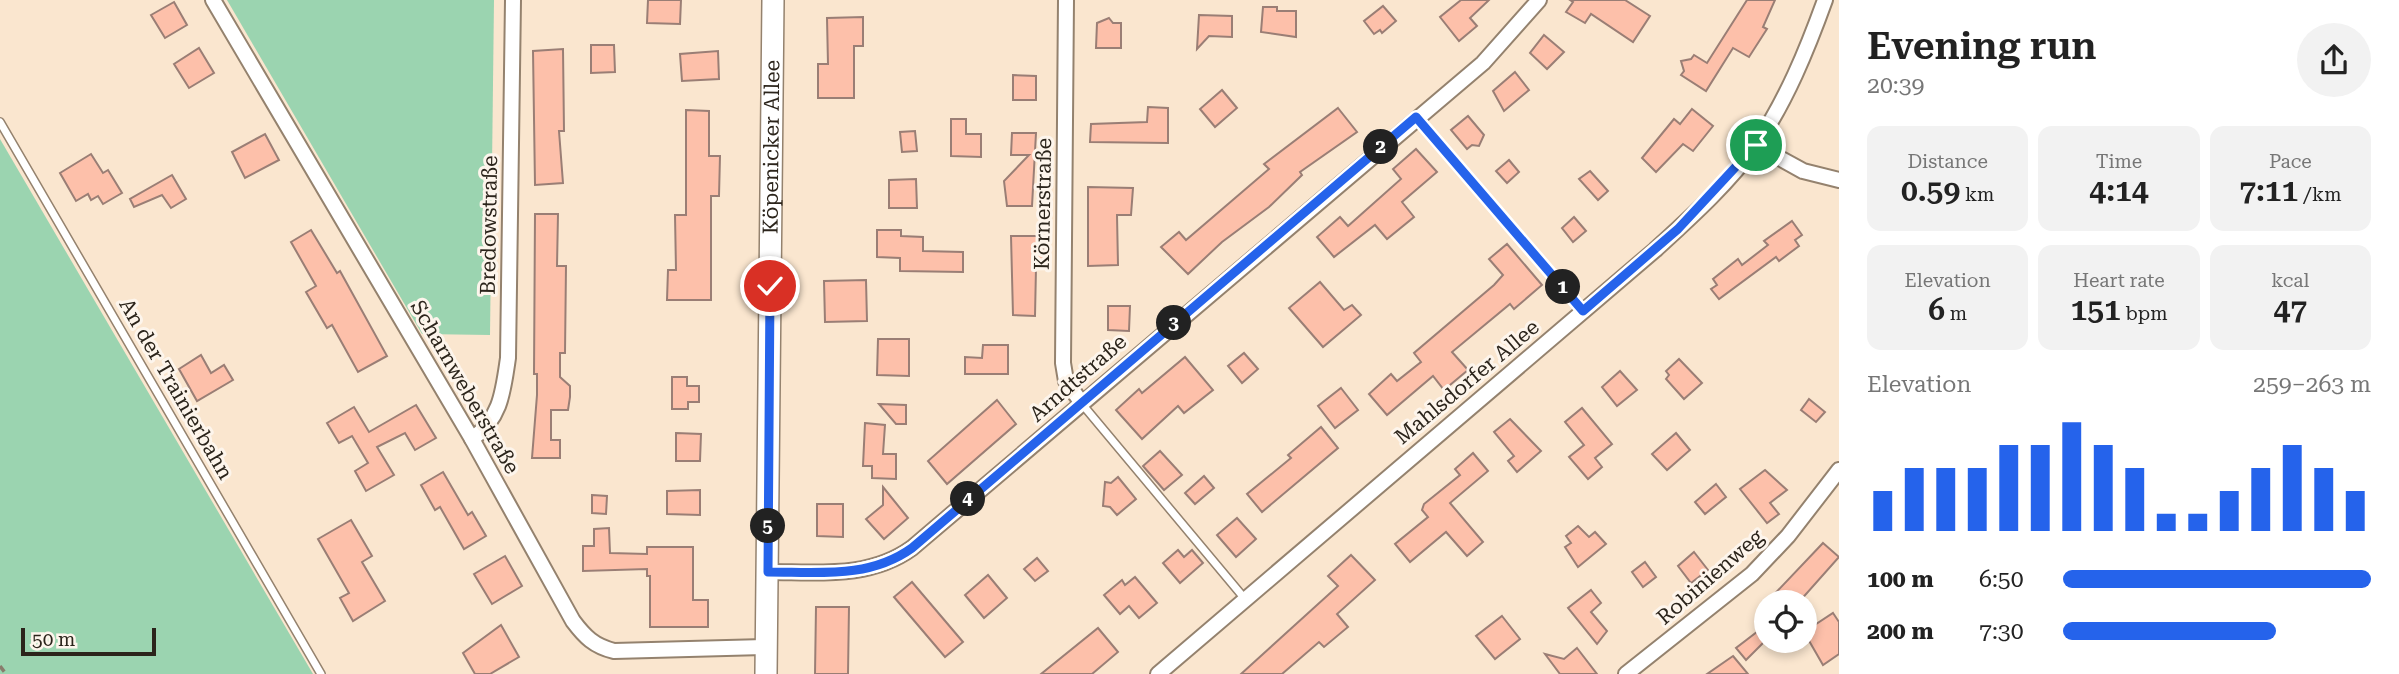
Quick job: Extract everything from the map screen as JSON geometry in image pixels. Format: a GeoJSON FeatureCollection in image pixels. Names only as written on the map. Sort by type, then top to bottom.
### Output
{"type":"FeatureCollection","features":[{"type":"Feature","properties":{"kind":"street","name":"Scharnweberstraße"},"geometry":{"type":"LineString","coordinates":[[213,0],[472,439],[573,621],[586,638],[599,647],[614,651],[766,648]]}},
{"type":"Feature","properties":{"kind":"street","name":"Bredowstraße"},"geometry":{"type":"LineString","coordinates":[[472,439],[487,428],[502,403],[508,358],[513,0]]}},
{"type":"Feature","properties":{"kind":"street","name":"Köpenicker Allee"},"geometry":{"type":"LineString","coordinates":[[766,674],[773,0]]}},
{"type":"Feature","properties":{"kind":"street","name":"Körnerstraße"},"geometry":{"type":"LineString","coordinates":[[1066,0],[1063,363],[1066,381],[1081,402]]}},
{"type":"Feature","properties":{"kind":"street","name":"Arndtstraße"},"geometry":{"type":"LineString","coordinates":[[768,572],[866,570],[898,558],[1483,63],[1539,0]]}},
{"type":"Feature","properties":{"kind":"street","name":"Mahlsdorfer Allee"},"geometry":{"type":"LineString","coordinates":[[1158,674],[1678,229],[1756,145],[1791,83],[1825,0]]}},
{"type":"Feature","properties":{"kind":"street"},"geometry":{"type":"LineString","coordinates":[[1756,145],[1803,171],[1839,180]]}},
{"type":"Feature","properties":{"kind":"street","name":"Robinienweg"},"geometry":{"type":"LineString","coordinates":[[1626,674],[1752,573],[1788,536],[1839,470]]}},
{"type":"Feature","properties":{"kind":"lane"},"geometry":{"type":"LineString","coordinates":[[1416,117],[1583,311]]}},
{"type":"Feature","properties":{"kind":"lane","name":"An der Trainierbahn"},"geometry":{"type":"LineString","coordinates":[[0,122],[321,674]]}},
{"type":"Feature","properties":{"kind":"lane"},"geometry":{"type":"LineString","coordinates":[[1081,402],[1246,600]]}},
{"type":"Feature","properties":{"kind":"path"},"geometry":{"type":"LineString","coordinates":[[0,666],[6,674]]}},
{"type":"Feature","properties":{"kind":"green space"},"geometry":{"type":"Polygon","coordinates":[[[227,0],[494,0],[490,335],[422,334],[227,0]]]}},
{"type":"Feature","properties":{"kind":"green space"},"geometry":{"type":"Polygon","coordinates":[[[0,139],[313,674],[0,674],[0,139]]]}},
{"type":"Feature","properties":{"kind":"building"},"geometry":{"type":"Polygon","coordinates":[[[648,0],[681,0],[680,24],[647,23],[648,0]]]}},
{"type":"Feature","properties":{"kind":"building"},"geometry":{"type":"Polygon","coordinates":[[[1461,0],[1489,0],[1470,18],[1477,26],[1459,41],[1440,17],[1461,0]]]}},
{"type":"Feature","properties":{"kind":"building"},"geometry":{"type":"Polygon","coordinates":[[[1570,0],[1625,0],[1650,16],[1633,42],[1591,14],[1585,23],[1566,12],[1573,2],[1570,0]]]}},
{"type":"Feature","properties":{"kind":"building"},"geometry":{"type":"Polygon","coordinates":[[[1747,0],[1775,0],[1763,27],[1767,29],[1749,57],[1733,48],[1706,91],[1681,75],[1684,71],[1681,61],[1691,59],[1694,55],[1707,63],[1747,0]]]}},
{"type":"Feature","properties":{"kind":"building"},"geometry":{"type":"Polygon","coordinates":[[[174,2],[187,25],[165,38],[151,15],[174,2]]]}},
{"type":"Feature","properties":{"kind":"building"},"geometry":{"type":"Polygon","coordinates":[[[1383,6],[1396,21],[1382,33],[1380,30],[1374,34],[1364,21],[1383,6]]]}},
{"type":"Feature","properties":{"kind":"building"},"geometry":{"type":"Polygon","coordinates":[[[1263,7],[1277,7],[1277,11],[1296,11],[1296,37],[1261,32],[1263,7]]]}},
{"type":"Feature","properties":{"kind":"building"},"geometry":{"type":"Polygon","coordinates":[[[1199,15],[1232,16],[1232,37],[1209,36],[1197,49],[1199,15]]]}},
{"type":"Feature","properties":{"kind":"building"},"geometry":{"type":"Polygon","coordinates":[[[863,17],[863,46],[854,46],[854,98],[818,98],[818,64],[828,64],[827,18],[863,17]]]}},
{"type":"Feature","properties":{"kind":"building"},"geometry":{"type":"Polygon","coordinates":[[[1109,18],[1113,23],[1121,23],[1121,48],[1096,48],[1097,23],[1109,18]]]}},
{"type":"Feature","properties":{"kind":"building"},"geometry":{"type":"Polygon","coordinates":[[[1544,35],[1564,52],[1547,69],[1530,53],[1544,35]]]}},
{"type":"Feature","properties":{"kind":"building"},"geometry":{"type":"Polygon","coordinates":[[[591,45],[614,45],[615,72],[591,73],[591,45]]]}},
{"type":"Feature","properties":{"kind":"building"},"geometry":{"type":"Polygon","coordinates":[[[199,48],[214,73],[189,88],[174,64],[199,48]]]}},
{"type":"Feature","properties":{"kind":"building"},"geometry":{"type":"Polygon","coordinates":[[[563,49],[564,131],[559,131],[563,183],[535,185],[533,51],[563,49]]]}},
{"type":"Feature","properties":{"kind":"building"},"geometry":{"type":"Polygon","coordinates":[[[718,51],[719,79],[682,81],[680,54],[718,51]]]}},
{"type":"Feature","properties":{"kind":"building"},"geometry":{"type":"Polygon","coordinates":[[[1515,72],[1529,90],[1504,111],[1493,91],[1515,72]]]}},
{"type":"Feature","properties":{"kind":"building"},"geometry":{"type":"Polygon","coordinates":[[[1013,75],[1036,76],[1036,100],[1013,100],[1013,75]]]}},
{"type":"Feature","properties":{"kind":"building"},"geometry":{"type":"Polygon","coordinates":[[[1222,90],[1237,108],[1215,127],[1200,109],[1222,90]]]}},
{"type":"Feature","properties":{"kind":"building"},"geometry":{"type":"Polygon","coordinates":[[[1148,107],[1168,108],[1168,143],[1090,142],[1091,124],[1147,122],[1148,107]]]}},
{"type":"Feature","properties":{"kind":"building"},"geometry":{"type":"Polygon","coordinates":[[[1338,108],[1357,132],[1300,172],[1302,175],[1269,207],[1222,242],[1188,274],[1161,247],[1179,232],[1186,240],[1269,169],[1264,164],[1338,108]]]}},
{"type":"Feature","properties":{"kind":"building"},"geometry":{"type":"Polygon","coordinates":[[[1692,109],[1713,126],[1693,151],[1683,144],[1656,172],[1642,158],[1674,119],[1680,124],[1692,109]]]}},
{"type":"Feature","properties":{"kind":"building"},"geometry":{"type":"Polygon","coordinates":[[[686,110],[709,111],[709,156],[720,156],[719,196],[711,196],[711,300],[667,300],[668,270],[676,270],[675,215],[686,215],[686,110]]]}},
{"type":"Feature","properties":{"kind":"building"},"geometry":{"type":"Polygon","coordinates":[[[1468,116],[1484,135],[1479,146],[1472,145],[1467,149],[1451,130],[1468,116]]]}},
{"type":"Feature","properties":{"kind":"building"},"geometry":{"type":"Polygon","coordinates":[[[951,119],[966,119],[966,134],[981,134],[981,157],[951,156],[951,119]]]}},
{"type":"Feature","properties":{"kind":"building"},"geometry":{"type":"Polygon","coordinates":[[[915,131],[917,151],[902,152],[900,132],[915,131]]]}},
{"type":"Feature","properties":{"kind":"building"},"geometry":{"type":"Polygon","coordinates":[[[1012,133],[1036,133],[1032,206],[1007,206],[1004,181],[1029,155],[1011,155],[1012,133]]]}},
{"type":"Feature","properties":{"kind":"building"},"geometry":{"type":"Polygon","coordinates":[[[265,134],[279,160],[245,178],[232,152],[265,134]]]}},
{"type":"Feature","properties":{"kind":"building"},"geometry":{"type":"Polygon","coordinates":[[[1416,149],[1437,172],[1402,202],[1414,217],[1387,239],[1375,225],[1334,257],[1317,237],[1340,217],[1348,226],[1401,179],[1393,169],[1416,149]]]}},
{"type":"Feature","properties":{"kind":"building"},"geometry":{"type":"Polygon","coordinates":[[[91,154],[103,173],[108,170],[122,193],[103,204],[98,196],[91,200],[88,194],[76,201],[60,173],[91,154]]]}},
{"type":"Feature","properties":{"kind":"building"},"geometry":{"type":"Polygon","coordinates":[[[1509,160],[1519,172],[1507,183],[1496,171],[1509,160]]]}},
{"type":"Feature","properties":{"kind":"building"},"geometry":{"type":"Polygon","coordinates":[[[1590,171],[1608,191],[1598,200],[1579,179],[1590,171]]]}},
{"type":"Feature","properties":{"kind":"building"},"geometry":{"type":"Polygon","coordinates":[[[172,175],[186,199],[171,208],[162,195],[134,207],[130,199],[172,175]]]}},
{"type":"Feature","properties":{"kind":"building"},"geometry":{"type":"Polygon","coordinates":[[[916,179],[917,208],[889,208],[889,180],[916,179]]]}},
{"type":"Feature","properties":{"kind":"building"},"geometry":{"type":"Polygon","coordinates":[[[1088,187],[1133,188],[1131,215],[1117,215],[1118,265],[1088,266],[1088,187]]]}},
{"type":"Feature","properties":{"kind":"building"},"geometry":{"type":"Polygon","coordinates":[[[535,214],[558,214],[557,266],[566,266],[565,353],[560,353],[560,377],[570,386],[570,397],[568,410],[551,410],[551,440],[560,440],[560,458],[532,458],[537,395],[537,374],[534,374],[535,214]]]}},
{"type":"Feature","properties":{"kind":"building"},"geometry":{"type":"Polygon","coordinates":[[[1574,217],[1586,231],[1573,242],[1562,228],[1574,217]]]}},
{"type":"Feature","properties":{"kind":"building"},"geometry":{"type":"Polygon","coordinates":[[[1792,221],[1802,235],[1795,240],[1799,246],[1779,261],[1776,257],[1719,299],[1711,289],[1717,285],[1713,279],[1738,259],[1742,265],[1768,245],[1764,241],[1792,221]]]}},
{"type":"Feature","properties":{"kind":"building"},"geometry":{"type":"Polygon","coordinates":[[[311,230],[337,273],[340,271],[387,356],[358,372],[332,325],[327,328],[306,292],[316,286],[291,242],[311,230]]]}},
{"type":"Feature","properties":{"kind":"building"},"geometry":{"type":"Polygon","coordinates":[[[877,230],[901,230],[901,236],[923,237],[923,251],[963,252],[963,272],[900,271],[900,258],[877,257],[877,230]]]}},
{"type":"Feature","properties":{"kind":"building"},"geometry":{"type":"Polygon","coordinates":[[[1011,236],[1043,236],[1044,267],[1036,268],[1035,316],[1013,315],[1011,236]]]}},
{"type":"Feature","properties":{"kind":"building"},"geometry":{"type":"Polygon","coordinates":[[[1507,244],[1542,285],[1514,309],[1510,304],[1452,352],[1468,370],[1444,390],[1433,376],[1387,415],[1369,394],[1391,374],[1397,381],[1421,362],[1414,353],[1494,285],[1503,275],[1489,259],[1507,244]]]}},
{"type":"Feature","properties":{"kind":"building"},"geometry":{"type":"Polygon","coordinates":[[[866,280],[867,321],[825,322],[824,281],[866,280]]]}},
{"type":"Feature","properties":{"kind":"building"},"geometry":{"type":"Polygon","coordinates":[[[1320,282],[1344,310],[1352,305],[1361,315],[1323,347],[1289,308],[1320,282]]]}},
{"type":"Feature","properties":{"kind":"building"},"geometry":{"type":"Polygon","coordinates":[[[1108,306],[1130,306],[1129,331],[1108,330],[1108,306]]]}},
{"type":"Feature","properties":{"kind":"building"},"geometry":{"type":"Polygon","coordinates":[[[878,339],[909,339],[909,376],[877,375],[878,339]]]}},
{"type":"Feature","properties":{"kind":"building"},"geometry":{"type":"Polygon","coordinates":[[[983,345],[1008,345],[1008,374],[965,374],[965,357],[982,358],[983,345]]]}},
{"type":"Feature","properties":{"kind":"building"},"geometry":{"type":"Polygon","coordinates":[[[1244,353],[1258,369],[1242,383],[1228,366],[1244,353]]]}},
{"type":"Feature","properties":{"kind":"building"},"geometry":{"type":"Polygon","coordinates":[[[201,355],[211,373],[224,365],[233,380],[197,401],[179,369],[201,355]]]}},
{"type":"Feature","properties":{"kind":"building"},"geometry":{"type":"Polygon","coordinates":[[[1185,357],[1213,390],[1184,413],[1178,406],[1142,439],[1116,410],[1139,389],[1142,393],[1185,357]]]}},
{"type":"Feature","properties":{"kind":"building"},"geometry":{"type":"Polygon","coordinates":[[[1679,359],[1702,383],[1684,399],[1666,379],[1669,375],[1666,371],[1679,359]]]}},
{"type":"Feature","properties":{"kind":"building"},"geometry":{"type":"Polygon","coordinates":[[[1620,371],[1637,390],[1617,406],[1602,387],[1620,371]]]}},
{"type":"Feature","properties":{"kind":"building"},"geometry":{"type":"Polygon","coordinates":[[[672,377],[687,377],[687,386],[699,386],[699,402],[688,402],[688,409],[672,409],[672,377]]]}},
{"type":"Feature","properties":{"kind":"building"},"geometry":{"type":"Polygon","coordinates":[[[1341,388],[1358,410],[1335,428],[1318,406],[1341,388]]]}},
{"type":"Feature","properties":{"kind":"building"},"geometry":{"type":"Polygon","coordinates":[[[1809,399],[1825,412],[1816,422],[1801,410],[1809,399]]]}},
{"type":"Feature","properties":{"kind":"building"},"geometry":{"type":"Polygon","coordinates":[[[997,400],[1016,424],[947,484],[928,461],[997,400]]]}},
{"type":"Feature","properties":{"kind":"building"},"geometry":{"type":"Polygon","coordinates":[[[879,404],[906,405],[906,424],[896,424],[879,404]]]}},
{"type":"Feature","properties":{"kind":"building"},"geometry":{"type":"Polygon","coordinates":[[[416,405],[436,438],[415,450],[405,433],[377,447],[394,475],[366,491],[355,471],[368,463],[352,436],[339,443],[327,423],[354,407],[369,432],[416,405]]]}},
{"type":"Feature","properties":{"kind":"building"},"geometry":{"type":"Polygon","coordinates":[[[1582,408],[1612,444],[1595,458],[1602,467],[1588,479],[1569,457],[1584,445],[1565,422],[1582,408]]]}},
{"type":"Feature","properties":{"kind":"building"},"geometry":{"type":"Polygon","coordinates":[[[1510,419],[1541,451],[1517,472],[1508,461],[1514,456],[1494,432],[1510,419]]]}},
{"type":"Feature","properties":{"kind":"building"},"geometry":{"type":"Polygon","coordinates":[[[865,423],[885,425],[883,454],[896,454],[896,479],[872,478],[872,466],[863,466],[865,423]]]}},
{"type":"Feature","properties":{"kind":"building"},"geometry":{"type":"Polygon","coordinates":[[[1321,427],[1338,448],[1262,512],[1247,494],[1291,458],[1288,455],[1321,427]]]}},
{"type":"Feature","properties":{"kind":"building"},"geometry":{"type":"Polygon","coordinates":[[[676,433],[701,434],[700,461],[676,461],[676,433]]]}},
{"type":"Feature","properties":{"kind":"building"},"geometry":{"type":"Polygon","coordinates":[[[1676,433],[1690,450],[1667,470],[1652,454],[1676,433]]]}},
{"type":"Feature","properties":{"kind":"building"},"geometry":{"type":"Polygon","coordinates":[[[1160,451],[1182,475],[1164,490],[1143,466],[1160,451]]]}},
{"type":"Feature","properties":{"kind":"building"},"geometry":{"type":"Polygon","coordinates":[[[1473,453],[1488,471],[1450,503],[1483,542],[1467,556],[1446,532],[1410,562],[1395,544],[1428,517],[1422,510],[1424,504],[1460,475],[1455,469],[1473,453]]]}},
{"type":"Feature","properties":{"kind":"building"},"geometry":{"type":"Polygon","coordinates":[[[1765,470],[1787,490],[1770,503],[1779,514],[1767,523],[1740,489],[1765,470]]]}},
{"type":"Feature","properties":{"kind":"building"},"geometry":{"type":"Polygon","coordinates":[[[443,472],[468,515],[472,512],[486,536],[464,549],[440,507],[435,510],[421,485],[443,472]]]}},
{"type":"Feature","properties":{"kind":"building"},"geometry":{"type":"Polygon","coordinates":[[[1204,476],[1214,488],[1195,504],[1185,493],[1204,476]]]}},
{"type":"Feature","properties":{"kind":"building"},"geometry":{"type":"Polygon","coordinates":[[[1118,477],[1136,499],[1117,515],[1110,507],[1103,506],[1105,482],[1111,483],[1118,477]]]}},
{"type":"Feature","properties":{"kind":"building"},"geometry":{"type":"Polygon","coordinates":[[[1716,484],[1726,497],[1705,514],[1695,502],[1716,484]]]}},
{"type":"Feature","properties":{"kind":"building"},"geometry":{"type":"Polygon","coordinates":[[[883,487],[908,518],[884,539],[866,519],[883,505],[883,487]]]}},
{"type":"Feature","properties":{"kind":"building"},"geometry":{"type":"Polygon","coordinates":[[[700,490],[700,515],[667,514],[667,491],[700,490]]]}},
{"type":"Feature","properties":{"kind":"building"},"geometry":{"type":"Polygon","coordinates":[[[592,495],[607,496],[606,514],[592,513],[592,495]]]}},
{"type":"Feature","properties":{"kind":"building"},"geometry":{"type":"Polygon","coordinates":[[[817,504],[843,504],[843,537],[817,536],[817,504]]]}},
{"type":"Feature","properties":{"kind":"building"},"geometry":{"type":"Polygon","coordinates":[[[1237,518],[1256,539],[1236,557],[1217,535],[1237,518]]]}},
{"type":"Feature","properties":{"kind":"building"},"geometry":{"type":"Polygon","coordinates":[[[351,520],[372,556],[362,562],[385,601],[353,621],[340,598],[349,593],[318,539],[351,520]]]}},
{"type":"Feature","properties":{"kind":"building"},"geometry":{"type":"Polygon","coordinates":[[[1578,526],[1589,537],[1595,532],[1606,544],[1578,567],[1565,547],[1571,543],[1566,536],[1578,526]]]}},
{"type":"Feature","properties":{"kind":"building"},"geometry":{"type":"Polygon","coordinates":[[[609,528],[610,553],[647,554],[647,547],[693,547],[693,600],[708,600],[708,627],[650,627],[650,576],[647,576],[647,569],[583,571],[583,546],[594,546],[594,529],[609,528]]]}},
{"type":"Feature","properties":{"kind":"building"},"geometry":{"type":"Polygon","coordinates":[[[1823,543],[1839,557],[1810,590],[1778,590],[1823,543]]]}},
{"type":"Feature","properties":{"kind":"building"},"geometry":{"type":"Polygon","coordinates":[[[1178,550],[1184,557],[1192,550],[1203,563],[1180,583],[1163,563],[1178,550]]]}},
{"type":"Feature","properties":{"kind":"building"},"geometry":{"type":"Polygon","coordinates":[[[1694,552],[1708,570],[1691,583],[1678,566],[1694,552]]]}},
{"type":"Feature","properties":{"kind":"building"},"geometry":{"type":"Polygon","coordinates":[[[1351,555],[1375,580],[1337,614],[1348,627],[1324,647],[1319,642],[1282,674],[1241,674],[1338,586],[1328,576],[1351,555]]]}},
{"type":"Feature","properties":{"kind":"building"},"geometry":{"type":"Polygon","coordinates":[[[505,556],[522,586],[492,604],[474,574],[505,556]]]}},
{"type":"Feature","properties":{"kind":"building"},"geometry":{"type":"Polygon","coordinates":[[[1037,558],[1048,571],[1035,581],[1024,569],[1037,558]]]}},
{"type":"Feature","properties":{"kind":"building"},"geometry":{"type":"Polygon","coordinates":[[[1645,562],[1656,577],[1643,587],[1632,572],[1645,562]]]}},
{"type":"Feature","properties":{"kind":"building"},"geometry":{"type":"Polygon","coordinates":[[[988,575],[1007,598],[984,618],[965,595],[988,575]]]}},
{"type":"Feature","properties":{"kind":"building"},"geometry":{"type":"Polygon","coordinates":[[[1135,577],[1157,603],[1139,618],[1129,606],[1120,614],[1104,595],[1122,580],[1125,585],[1135,577]]]}},
{"type":"Feature","properties":{"kind":"building"},"geometry":{"type":"Polygon","coordinates":[[[912,582],[963,642],[945,657],[894,597],[912,582]]]}},
{"type":"Feature","properties":{"kind":"building"},"geometry":{"type":"Polygon","coordinates":[[[1591,590],[1601,603],[1591,612],[1607,631],[1597,644],[1568,608],[1591,590]]]}},
{"type":"Feature","properties":{"kind":"building"},"geometry":{"type":"Polygon","coordinates":[[[816,607],[849,607],[848,674],[815,674],[816,607]]]}},
{"type":"Feature","properties":{"kind":"building"},"geometry":{"type":"Polygon","coordinates":[[[1833,613],[1839,622],[1839,654],[1823,665],[1816,653],[1817,623],[1833,613]]]}},
{"type":"Feature","properties":{"kind":"building"},"geometry":{"type":"Polygon","coordinates":[[[1502,616],[1520,639],[1495,659],[1476,636],[1502,616]]]}},
{"type":"Feature","properties":{"kind":"building"},"geometry":{"type":"Polygon","coordinates":[[[501,625],[519,657],[490,674],[475,674],[463,653],[501,625]]]}},
{"type":"Feature","properties":{"kind":"building"},"geometry":{"type":"Polygon","coordinates":[[[1098,628],[1118,652],[1092,674],[1041,674],[1098,628]]]}},
{"type":"Feature","properties":{"kind":"building"},"geometry":{"type":"Polygon","coordinates":[[[1754,634],[1754,652],[1746,660],[1736,648],[1754,634]]]}},
{"type":"Feature","properties":{"kind":"building"},"geometry":{"type":"Polygon","coordinates":[[[1577,648],[1597,674],[1560,674],[1545,654],[1564,659],[1577,648]]]}},
{"type":"Feature","properties":{"kind":"building"},"geometry":{"type":"Polygon","coordinates":[[[1733,656],[1748,674],[1707,674],[1733,656]]]}},
{"type":"Feature","properties":{"kind":"route"},"geometry":{"type":"LineString","coordinates":[[770,286],[768,572],[866,570],[898,558],[912,548],[1416,117],[1583,311],[1678,229],[1756,145]]}}]}
